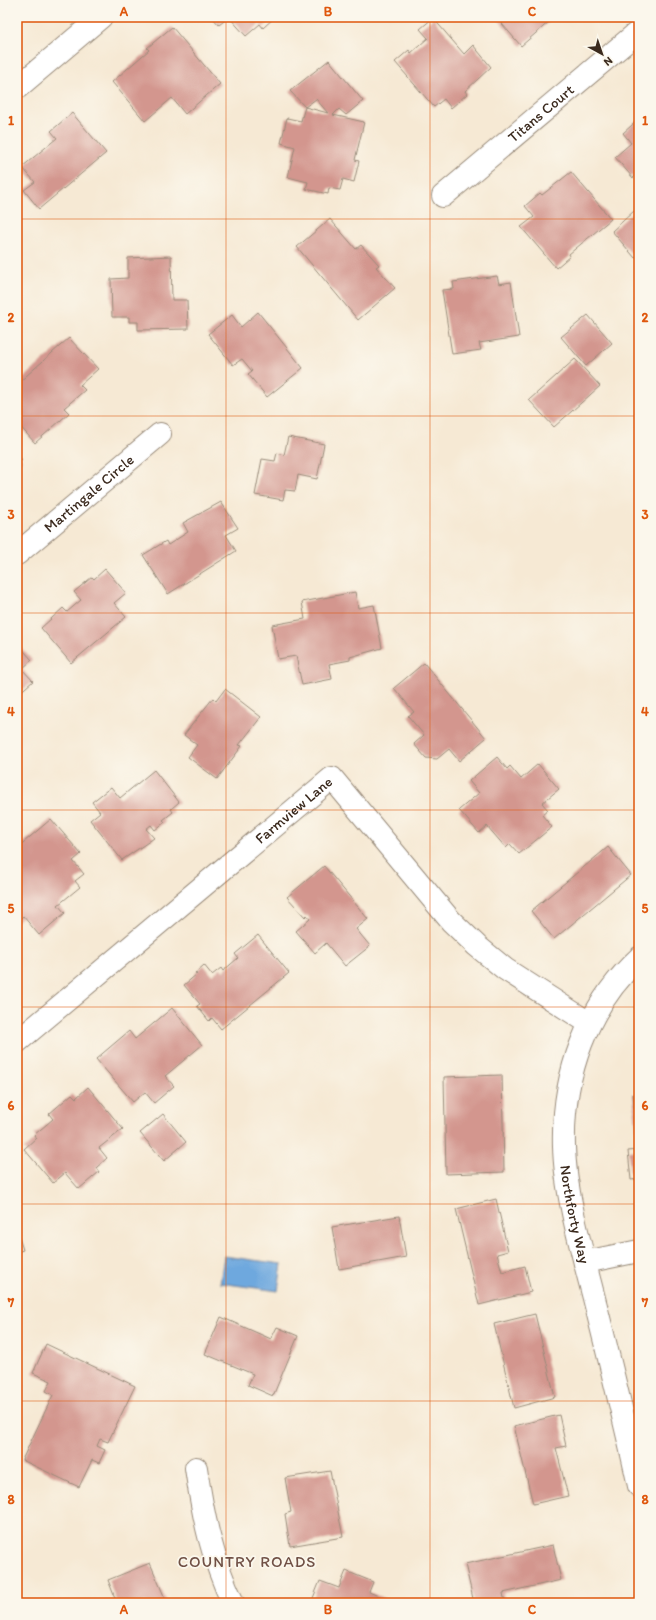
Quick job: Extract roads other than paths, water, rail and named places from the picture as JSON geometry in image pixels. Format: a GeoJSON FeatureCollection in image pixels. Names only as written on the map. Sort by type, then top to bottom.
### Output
{"type":"FeatureCollection","features":[{"type":"Feature","properties":{"kind":"street"},"geometry":{"type":"LineString","coordinates":[[17,88],[101,17]]}},
{"type":"Feature","properties":{"kind":"street","name":"Titans Court"},"geometry":{"type":"LineString","coordinates":[[444,196],[639,31]]}},
{"type":"Feature","properties":{"kind":"street","name":"Martingale Circle"},"geometry":{"type":"LineString","coordinates":[[17,554],[160,434]]}},
{"type":"Feature","properties":{"kind":"street","name":"Farmview Lane"},"geometry":{"type":"LineString","coordinates":[[17,1042],[332,778],[451,921],[477,946],[505,969],[589,1023]]}},
{"type":"Feature","properties":{"kind":"street","name":"Northforty Way"},"geometry":{"type":"LineString","coordinates":[[639,958],[625,970],[606,994],[589,1023],[575,1060],[566,1102],[564,1146],[569,1190],[639,1486]]}},
{"type":"Feature","properties":{"kind":"street"},"geometry":{"type":"LineString","coordinates":[[585,1262],[639,1251]]}},
{"type":"Feature","properties":{"kind":"street"},"geometry":{"type":"LineString","coordinates":[[196,1468],[206,1527],[224,1586],[233,1603]]}},
{"type":"Feature","properties":{"kind":"water"},"geometry":{"type":"Polygon","coordinates":[[[224,1256],[282,1264],[278,1291],[220,1283],[224,1256]]]}},
{"type":"Feature","properties":{"kind":"district","name":"COUNTRY ROADS"},"geometry":{"type":"Point","coordinates":[247,1561]}}]}
